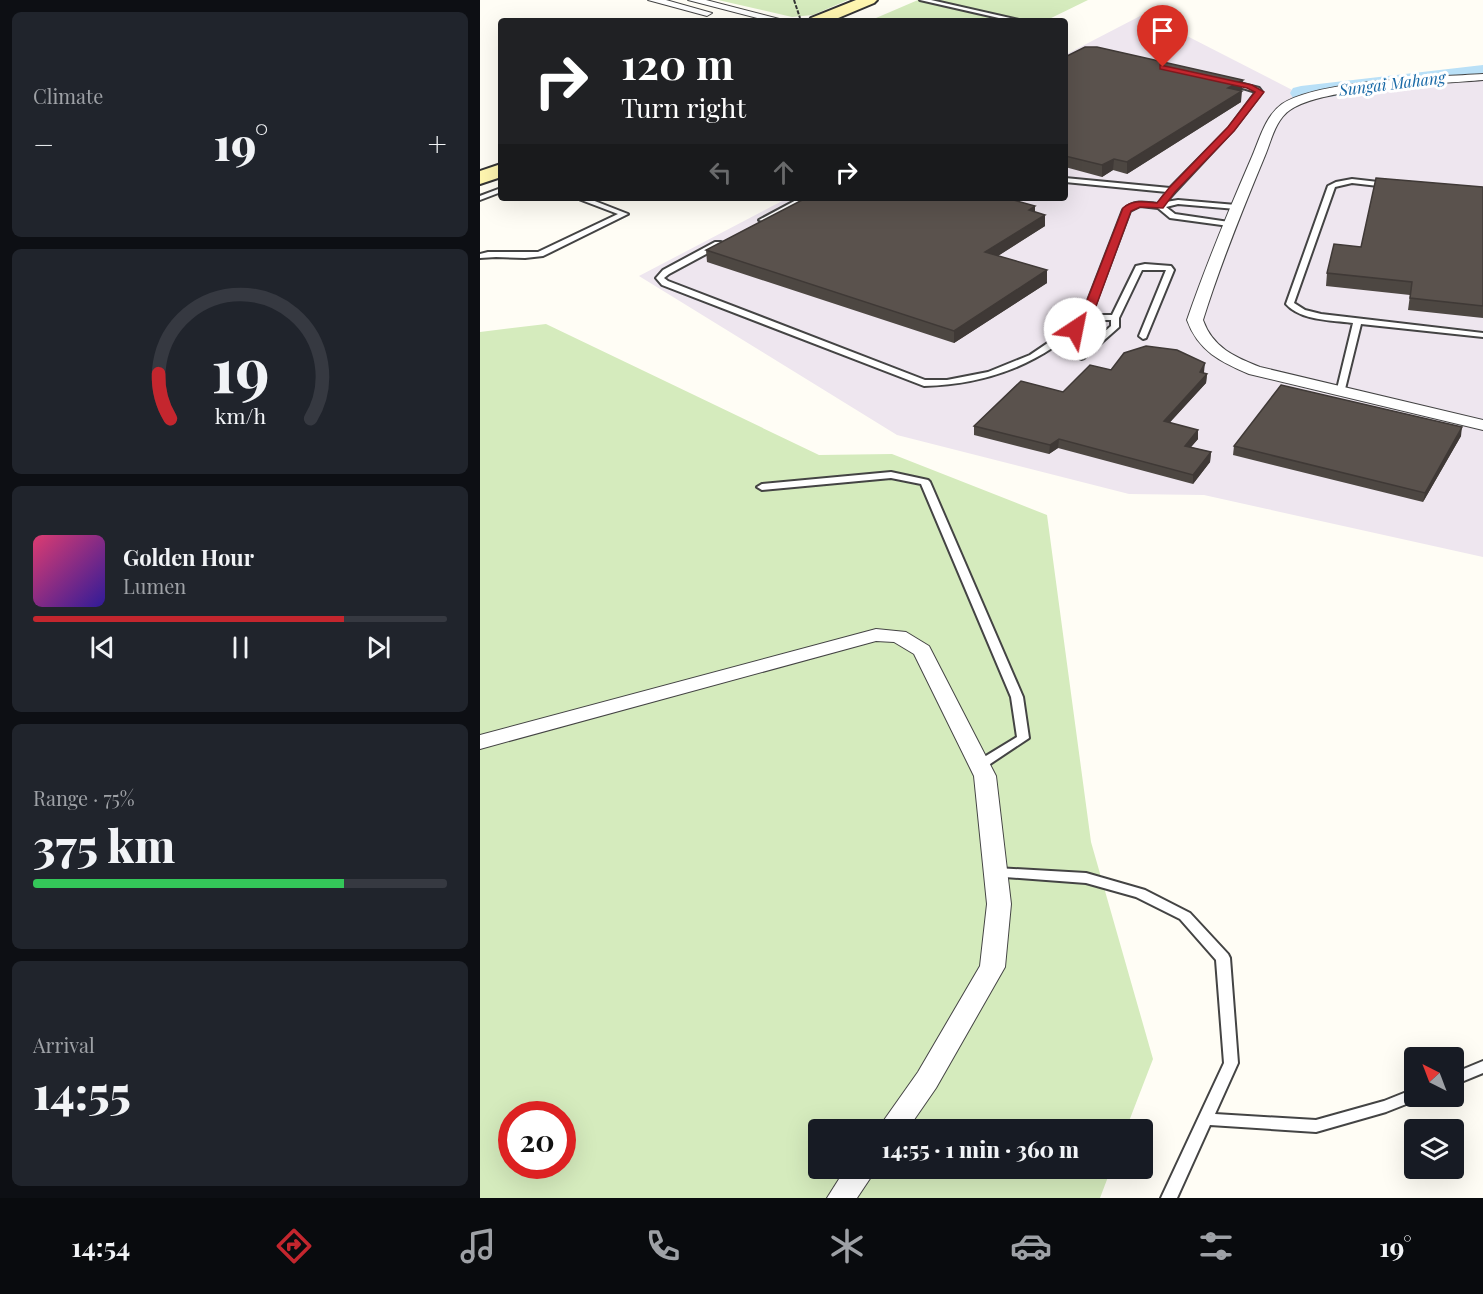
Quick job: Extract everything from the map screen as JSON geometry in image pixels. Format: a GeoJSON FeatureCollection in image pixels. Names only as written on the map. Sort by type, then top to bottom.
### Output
{"type":"FeatureCollection","features":[{"type":"Feature","properties":{"kind":"main road"},"geometry":{"type":"LineString","coordinates":[[826,18],[875,2]]}},
{"type":"Feature","properties":{"kind":"main road"},"geometry":{"type":"LineString","coordinates":[[847,18],[875,2]]}},
{"type":"Feature","properties":{"kind":"main road"},"geometry":{"type":"LineString","coordinates":[[480,169],[498,161]]}},
{"type":"Feature","properties":{"kind":"main road"},"geometry":{"type":"LineString","coordinates":[[480,178],[498,171]]}},
{"type":"Feature","properties":{"kind":"street"},"geometry":{"type":"LineString","coordinates":[[653,0],[728,18]]}},
{"type":"Feature","properties":{"kind":"street"},"geometry":{"type":"LineString","coordinates":[[693,0],[769,18]]}},
{"type":"Feature","properties":{"kind":"street"},"geometry":{"type":"LineString","coordinates":[[1483,76],[1345,91],[1305,98],[1286,107],[1273,121],[1236,207],[1195,320],[1199,335],[1211,349],[1255,370],[1483,424]]}},
{"type":"Feature","properties":{"kind":"street"},"geometry":{"type":"LineString","coordinates":[[480,742],[876,635],[899,636],[922,650],[985,776],[999,904],[992,967],[927,1080],[899,1119]]}},
{"type":"Feature","properties":{"kind":"street"},"geometry":{"type":"LineString","coordinates":[[841,1198],[855,1179]]}},
{"type":"Feature","properties":{"kind":"lane"},"geometry":{"type":"LineString","coordinates":[[923,0],[1006,18]]}},
{"type":"Feature","properties":{"kind":"lane"},"geometry":{"type":"LineString","coordinates":[[1160,206],[1172,190],[1231,129],[1259,92],[1250,86],[1214,78]]}},
{"type":"Feature","properties":{"kind":"lane"},"geometry":{"type":"LineString","coordinates":[[1068,180],[1172,190]]}},
{"type":"Feature","properties":{"kind":"lane"},"geometry":{"type":"LineString","coordinates":[[1400,186],[1353,182],[1339,182],[1332,186],[1290,304],[1293,309],[1303,312],[1358,321],[1483,335]]}},
{"type":"Feature","properties":{"kind":"lane"},"geometry":{"type":"LineString","coordinates":[[480,198],[498,191]]}},
{"type":"Feature","properties":{"kind":"lane"},"geometry":{"type":"LineString","coordinates":[[482,254],[506,253],[528,256],[540,254],[624,214],[588,201]]}},
{"type":"Feature","properties":{"kind":"lane"},"geometry":{"type":"LineString","coordinates":[[756,224],[799,201]]}},
{"type":"Feature","properties":{"kind":"lane"},"geometry":{"type":"LineString","coordinates":[[726,240],[666,272],[660,278],[664,283],[924,383],[946,384],[1029,360],[1061,340],[1086,317],[1127,210],[1132,206],[1140,204],[1160,206],[1178,202],[1236,207]]}},
{"type":"Feature","properties":{"kind":"lane"},"geometry":{"type":"LineString","coordinates":[[1160,206],[1173,216],[1229,224]]}},
{"type":"Feature","properties":{"kind":"lane"},"geometry":{"type":"LineString","coordinates":[[1081,356],[1115,327],[1115,318],[1139,268],[1145,266],[1168,268],[1170,270],[1143,336]]}},
{"type":"Feature","properties":{"kind":"lane"},"geometry":{"type":"LineString","coordinates":[[1086,317],[1115,318]]}},
{"type":"Feature","properties":{"kind":"lane"},"geometry":{"type":"LineString","coordinates":[[1341,389],[1358,321]]}},
{"type":"Feature","properties":{"kind":"lane"},"geometry":{"type":"LineString","coordinates":[[762,487],[891,475],[925,482],[1017,697],[1023,738],[980,765]]}},
{"type":"Feature","properties":{"kind":"lane"},"geometry":{"type":"LineString","coordinates":[[996,873],[1086,878],[1140,893],[1185,916],[1223,958],[1231,1063],[1170,1198]]}},
{"type":"Feature","properties":{"kind":"lane"},"geometry":{"type":"LineString","coordinates":[[1464,1075],[1483,1067]]}},
{"type":"Feature","properties":{"kind":"lane"},"geometry":{"type":"LineString","coordinates":[[1205,1119],[1316,1126],[1404,1099]]}},
{"type":"Feature","properties":{"kind":"path"},"geometry":{"type":"LineString","coordinates":[[794,0],[800,18]]}},
{"type":"Feature","properties":{"kind":"shaded area"},"geometry":{"type":"Polygon","coordinates":[[[1144,14],[1302,95],[1483,73],[1483,557],[1204,495],[1129,494],[897,435],[639,276],[782,201],[1068,201],[1068,53],[1144,14]]]}},
{"type":"Feature","properties":{"kind":"green space"},"geometry":{"type":"Polygon","coordinates":[[[718,0],[848,0],[813,15],[792,17],[718,0]]]}},
{"type":"Feature","properties":{"kind":"green space"},"geometry":{"type":"Polygon","coordinates":[[[918,0],[1088,0],[1051,18],[876,18],[918,0]]]}},
{"type":"Feature","properties":{"kind":"green space"},"geometry":{"type":"Polygon","coordinates":[[[546,324],[819,455],[892,454],[1047,515],[1091,842],[1153,1059],[1130,1119],[808,1119],[808,1179],[1107,1179],[1100,1198],[480,1198],[480,332],[546,324]]]}},
{"type":"Feature","properties":{"kind":"building"},"geometry":{"type":"Polygon","coordinates":[[[1085,47],[1097,47],[1243,80],[1228,88],[1242,91],[1127,162],[1114,159],[1102,165],[1068,157],[1068,56],[1085,47]]]}},
{"type":"Feature","properties":{"kind":"building"},"geometry":{"type":"Polygon","coordinates":[[[1376,178],[1483,187],[1483,306],[1410,298],[1412,282],[1327,273],[1334,244],[1361,247],[1376,178]]]}},
{"type":"Feature","properties":{"kind":"building"},"geometry":{"type":"Polygon","coordinates":[[[800,201],[1017,201],[1035,206],[1029,210],[1045,215],[985,252],[1047,270],[954,331],[706,250],[800,201]]]}},
{"type":"Feature","properties":{"kind":"building"},"geometry":{"type":"Polygon","coordinates":[[[1146,346],[1177,350],[1205,363],[1200,372],[1207,374],[1164,421],[1198,430],[1185,446],[1211,452],[1193,475],[1059,439],[1050,445],[974,426],[1021,381],[1063,392],[1090,365],[1111,370],[1124,353],[1146,346]]]}},
{"type":"Feature","properties":{"kind":"building"},"geometry":{"type":"Polygon","coordinates":[[[1281,385],[1462,427],[1425,493],[1234,446],[1281,385]]]}},
{"type":"Feature","properties":{"kind":"waterway","name":"Sungai Mahang"},"geometry":{"type":"LineString","coordinates":[[1301,93],[1483,72]]}},
{"type":"Feature","properties":{"kind":"route"},"geometry":{"type":"LineString","coordinates":[[1075,329],[1086,317],[1127,210],[1140,204],[1160,206],[1172,190],[1231,129],[1259,92],[1250,86],[1163,67]]}}]}
